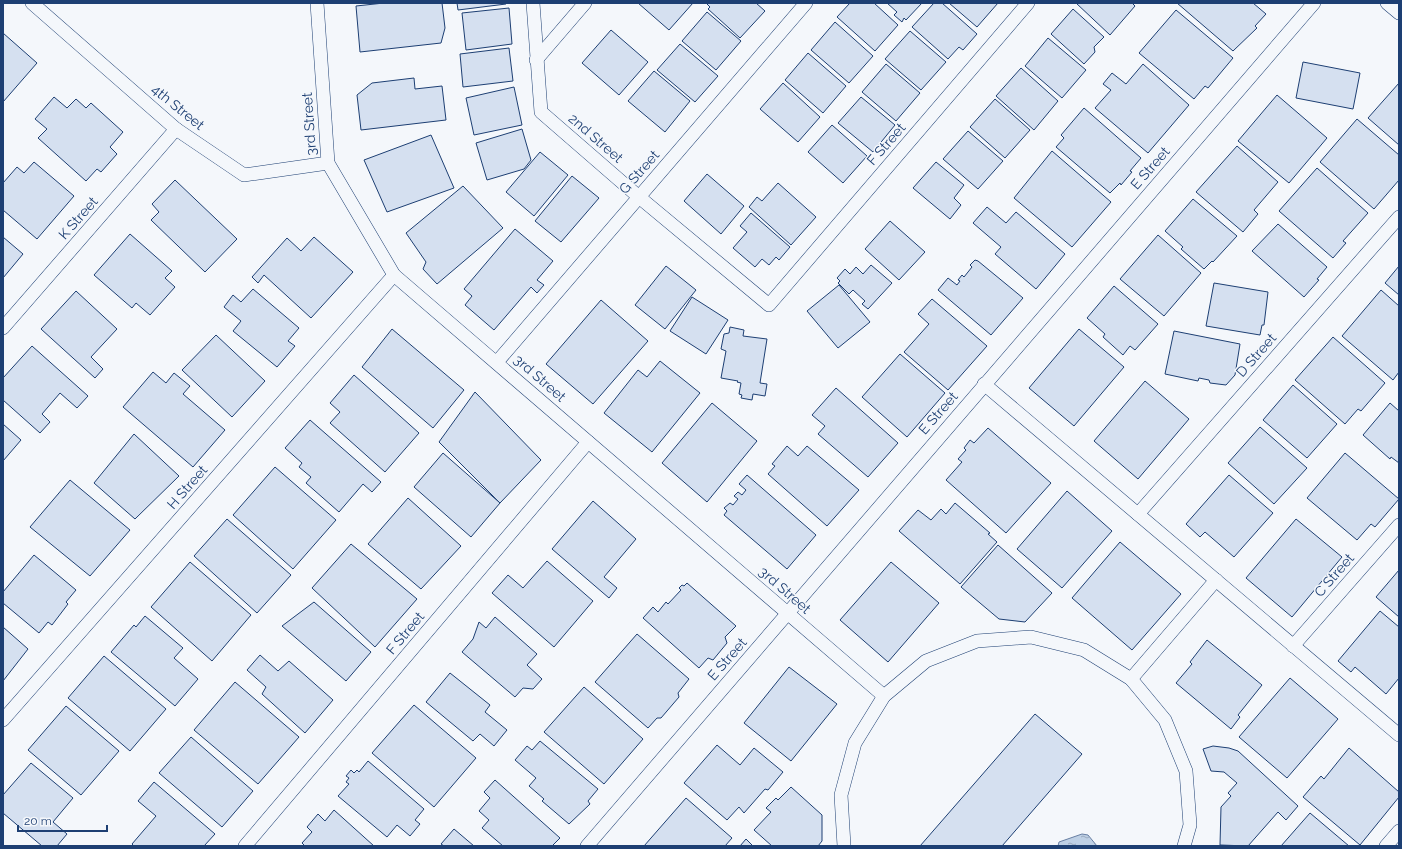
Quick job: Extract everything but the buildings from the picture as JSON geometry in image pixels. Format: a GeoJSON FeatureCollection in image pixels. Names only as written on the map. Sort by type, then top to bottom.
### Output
{"type":"FeatureCollection","features":[{"type":"Feature","properties":{"kind":"lane","name":"4th Street"},"geometry":{"type":"LineString","coordinates":[[32,3],[176,129],[244,175],[328,163]]}},
{"type":"Feature","properties":{"kind":"lane","name":"3rd Street"},"geometry":{"type":"LineString","coordinates":[[317,3],[328,163],[394,274],[884,696]]}},
{"type":"Feature","properties":{"kind":"lane","name":"2nd Street"},"geometry":{"type":"LineString","coordinates":[[533,3],[541,112],[639,197],[769,305]]}},
{"type":"Feature","properties":{"kind":"lane"},"geometry":{"type":"LineString","coordinates":[[536,60],[585,3]]}},
{"type":"Feature","properties":{"kind":"lane","name":"G Street"},"geometry":{"type":"LineString","coordinates":[[497,362],[806,3]]}},
{"type":"Feature","properties":{"kind":"lane","name":"F Street"},"geometry":{"type":"LineString","coordinates":[[769,305],[1028,3]]}},
{"type":"Feature","properties":{"kind":"lane","name":"E Street"},"geometry":{"type":"LineString","coordinates":[[587,846],[1314,3]]}},
{"type":"Feature","properties":{"kind":"lane"},"geometry":{"type":"LineString","coordinates":[[1387,3],[1399,13]]}},
{"type":"Feature","properties":{"kind":"lane","name":"K Street"},"geometry":{"type":"LineString","coordinates":[[3,328],[176,129]]}},
{"type":"Feature","properties":{"kind":"lane","name":"D Street"},"geometry":{"type":"LineString","coordinates":[[1138,514],[1399,217]]}},
{"type":"Feature","properties":{"kind":"lane","name":"H Street"},"geometry":{"type":"LineString","coordinates":[[3,720],[394,274]]}},
{"type":"Feature","properties":{"kind":"lane"},"geometry":{"type":"LineString","coordinates":[[984,384],[1399,735]]}},
{"type":"Feature","properties":{"kind":"lane","name":"F Street"},"geometry":{"type":"LineString","coordinates":[[245,846],[588,442]]}},
{"type":"Feature","properties":{"kind":"lane","name":"C Street"},"geometry":{"type":"LineString","coordinates":[[1293,646],[1399,525]]}},
{"type":"Feature","properties":{"kind":"lane"},"geometry":{"type":"LineString","coordinates":[[1131,679],[1216,580]]}},
{"type":"Feature","properties":{"kind":"lane"},"geometry":{"type":"LineString","coordinates":[[844,846],[841,795],[855,743],[884,696],[926,661],[977,641],[1031,637],[1084,650],[1131,679],[1165,720],[1186,771],[1190,825],[1184,846]]}},
{"type":"Feature","properties":{"kind":"lane"},"geometry":{"type":"LineString","coordinates":[[1386,846],[1399,831]]}},
{"type":"Feature","properties":{"kind":"water"},"geometry":{"type":"Polygon","coordinates":[[[1082,834],[1088,835],[1097,846],[1058,846],[1059,842],[1082,834]]]}}]}
